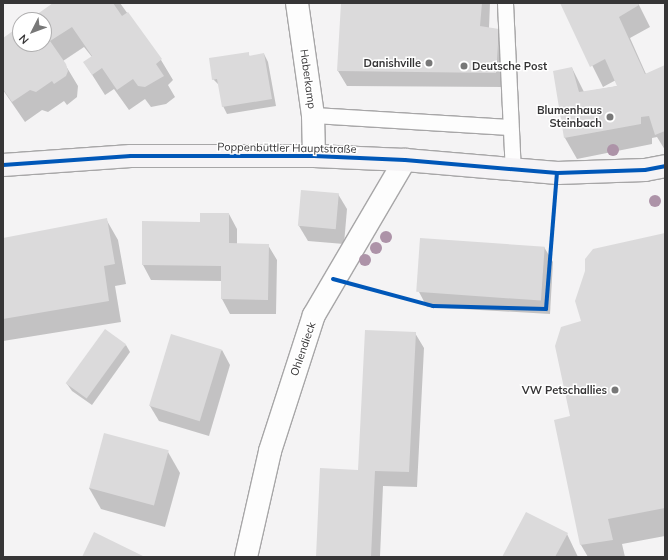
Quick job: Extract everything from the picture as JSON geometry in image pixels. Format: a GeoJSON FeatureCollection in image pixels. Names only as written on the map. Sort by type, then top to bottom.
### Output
{"type":"FeatureCollection","features":[{"type":"Feature","properties":{"kind":"street","name":"Haberkamp"},"geometry":{"type":"LineString","coordinates":[[297,3],[314,115],[314,156]]}},
{"type":"Feature","properties":{"kind":"street","name":"Poppenbüttler Hauptstraße"},"geometry":{"type":"LineString","coordinates":[[3,165],[130,156],[314,156],[405,160],[513,170],[592,174],[645,170],[665,166]]}},
{"type":"Feature","properties":{"kind":"street","name":"Ohlendieck"},"geometry":{"type":"LineString","coordinates":[[246,557],[270,451],[314,315],[405,160]]}},
{"type":"Feature","properties":{"kind":"lane"},"geometry":{"type":"LineString","coordinates":[[505,3],[513,170]]}},
{"type":"Feature","properties":{"kind":"lane"},"geometry":{"type":"LineString","coordinates":[[314,115],[510,127]]}},
{"type":"Feature","properties":{"kind":"building"},"geometry":{"type":"Polygon","coordinates":[[[53,3],[113,3],[122,16],[128,12],[162,59],[156,64],[164,76],[145,87],[138,86],[133,79],[117,90],[102,68],[92,75],[83,62],[92,56],[72,27],[52,40],[52,12],[40,12],[53,3]]]}},
{"type":"Feature","properties":{"kind":"building"},"geometry":{"type":"Polygon","coordinates":[[[341,3],[482,3],[480,26],[499,29],[496,73],[337,71],[341,3]]]}},
{"type":"Feature","properties":{"kind":"building"},"geometry":{"type":"Polygon","coordinates":[[[560,3],[638,3],[639,5],[619,17],[645,74],[665,65],[665,131],[655,135],[649,116],[641,117],[641,124],[564,138],[553,71],[572,67],[579,92],[617,86],[605,59],[590,67],[560,3]]]}},
{"type":"Feature","properties":{"kind":"building"},"geometry":{"type":"Polygon","coordinates":[[[12,32],[12,52],[52,52],[52,44],[66,64],[68,71],[66,76],[54,84],[52,81],[36,92],[30,90],[12,102],[3,89],[3,38],[12,32]]]}},
{"type":"Feature","properties":{"kind":"building"},"geometry":{"type":"Polygon","coordinates":[[[249,52],[249,56],[264,53],[272,99],[222,107],[217,79],[212,80],[209,58],[249,52]]]}},
{"type":"Feature","properties":{"kind":"building"},"geometry":{"type":"Polygon","coordinates":[[[301,190],[339,193],[336,229],[298,226],[301,190]]]}},
{"type":"Feature","properties":{"kind":"building"},"geometry":{"type":"Polygon","coordinates":[[[200,213],[229,213],[229,243],[269,244],[268,300],[221,299],[221,266],[142,265],[142,221],[200,222],[200,213]]]}},
{"type":"Feature","properties":{"kind":"building"},"geometry":{"type":"Polygon","coordinates":[[[107,218],[115,264],[104,266],[109,301],[3,319],[3,238],[107,218]]]}},
{"type":"Feature","properties":{"kind":"building","name":"VW Petschallies"},"geometry":{"type":"Polygon","coordinates":[[[665,233],[665,508],[608,519],[613,540],[580,545],[554,420],[570,416],[555,346],[561,327],[581,321],[575,301],[585,271],[585,259],[593,249],[665,233]]]}},
{"type":"Feature","properties":{"kind":"building"},"geometry":{"type":"Polygon","coordinates":[[[420,238],[545,247],[541,301],[416,292],[420,238]]]}},
{"type":"Feature","properties":{"kind":"building"},"geometry":{"type":"Polygon","coordinates":[[[105,329],[126,344],[87,398],[66,383],[105,329]]]}},
{"type":"Feature","properties":{"kind":"building"},"geometry":{"type":"Polygon","coordinates":[[[365,330],[416,332],[409,472],[375,471],[371,557],[316,557],[320,468],[358,470],[365,330]]]}},
{"type":"Feature","properties":{"kind":"building"},"geometry":{"type":"Polygon","coordinates":[[[171,334],[222,349],[200,421],[149,406],[171,334]]]}},
{"type":"Feature","properties":{"kind":"building"},"geometry":{"type":"Polygon","coordinates":[[[104,433],[169,450],[154,505],[89,488],[104,433]]]}},
{"type":"Feature","properties":{"kind":"building"},"geometry":{"type":"Polygon","coordinates":[[[526,512],[568,533],[555,557],[502,557],[526,512]]]}},
{"type":"Feature","properties":{"kind":"building"},"geometry":{"type":"Polygon","coordinates":[[[94,532],[145,557],[82,557],[94,532]]]}},
{"type":"Feature","properties":{"kind":"cycle path"},"geometry":{"type":"LineString","coordinates":[[3,165],[131,156],[314,156],[405,160],[557,173],[645,170],[665,166]]}},
{"type":"Feature","properties":{"kind":"cycle path"},"geometry":{"type":"LineString","coordinates":[[333,279],[433,306],[546,309],[557,173]]}},
{"type":"Feature","properties":{"kind":"place","name":"Danishville"},"geometry":{"type":"Point","coordinates":[429,63]}},
{"type":"Feature","properties":{"kind":"place","name":"Deutsche Post"},"geometry":{"type":"Point","coordinates":[464,66]}},
{"type":"Feature","properties":{"kind":"place","name":"Blumenhaus Steinbach"},"geometry":{"type":"Point","coordinates":[610,117]}},
{"type":"Feature","properties":{"kind":"place","name":"VW Petschallies"},"geometry":{"type":"Point","coordinates":[615,390]}}]}
